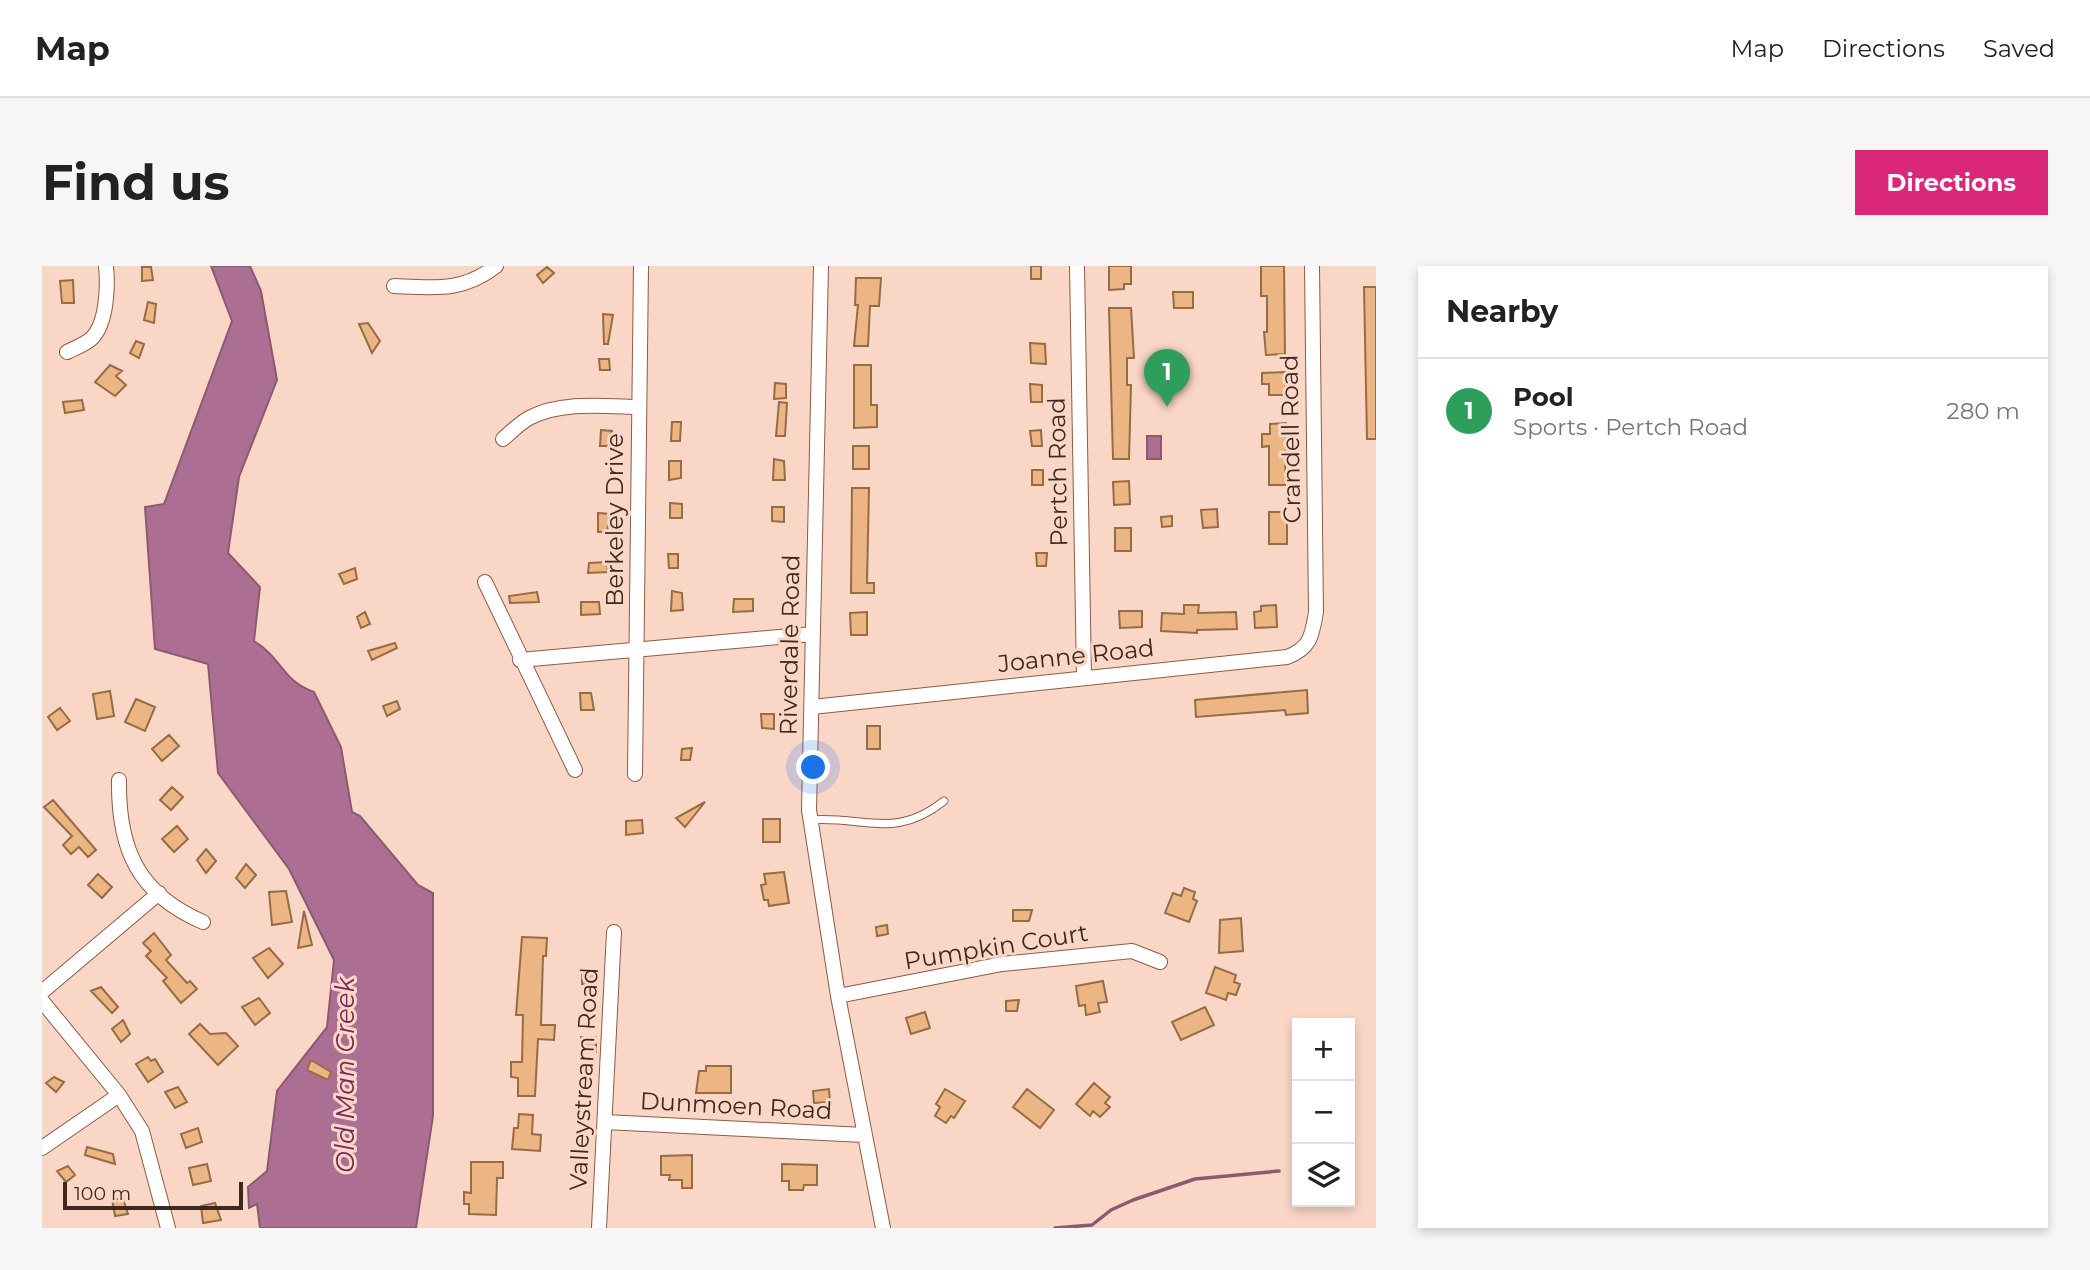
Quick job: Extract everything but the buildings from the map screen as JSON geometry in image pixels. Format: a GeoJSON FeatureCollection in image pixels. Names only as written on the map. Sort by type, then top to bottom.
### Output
{"type":"FeatureCollection","features":[{"type":"Feature","properties":{"kind":"street"},"geometry":{"type":"LineString","coordinates":[[67,352],[93,338],[103,316],[108,280],[106,266]]}},
{"type":"Feature","properties":{"kind":"street"},"geometry":{"type":"LineString","coordinates":[[394,286],[438,288],[475,282],[496,266]]}},
{"type":"Feature","properties":{"kind":"street","name":"Berkeley Drive"},"geometry":{"type":"LineString","coordinates":[[635,774],[642,266]]}},
{"type":"Feature","properties":{"kind":"street","name":"Riverdale Road"},"geometry":{"type":"LineString","coordinates":[[821,266],[810,820],[838,996],[883,1228]]}},
{"type":"Feature","properties":{"kind":"street","name":"Pertch Road"},"geometry":{"type":"LineString","coordinates":[[1077,266],[1084,678]]}},
{"type":"Feature","properties":{"kind":"street","name":"Crandell Road"},"geometry":{"type":"LineString","coordinates":[[1312,266],[1316,612]]}},
{"type":"Feature","properties":{"kind":"street"},"geometry":{"type":"LineString","coordinates":[[503,439],[529,418],[550,411],[597,406],[639,407]]}},
{"type":"Feature","properties":{"kind":"street"},"geometry":{"type":"LineString","coordinates":[[485,582],[520,660],[575,770]]}},
{"type":"Feature","properties":{"kind":"street","name":"Joanne Road"},"geometry":{"type":"LineString","coordinates":[[812,707],[1287,657],[1301,652],[1311,641],[1316,612]]}},
{"type":"Feature","properties":{"kind":"street"},"geometry":{"type":"LineString","coordinates":[[520,660],[813,634]]}},
{"type":"Feature","properties":{"kind":"street"},"geometry":{"type":"LineString","coordinates":[[119,780],[120,830],[136,866],[177,910],[203,922]]}},
{"type":"Feature","properties":{"kind":"street"},"geometry":{"type":"LineString","coordinates":[[42,992],[159,893]]}},
{"type":"Feature","properties":{"kind":"street","name":"Valleystream Road"},"geometry":{"type":"LineString","coordinates":[[599,1228],[614,932]]}},
{"type":"Feature","properties":{"kind":"street","name":"Pumpkin Court"},"geometry":{"type":"LineString","coordinates":[[838,996],[1002,964],[1132,951],[1160,962]]}},
{"type":"Feature","properties":{"kind":"street"},"geometry":{"type":"LineString","coordinates":[[42,1001],[119,1095],[142,1131],[167,1228]]}},
{"type":"Feature","properties":{"kind":"street"},"geometry":{"type":"LineString","coordinates":[[42,1148],[119,1095]]}},
{"type":"Feature","properties":{"kind":"street","name":"Dunmoen Road"},"geometry":{"type":"LineString","coordinates":[[605,1122],[864,1135]]}},
{"type":"Feature","properties":{"kind":"lane"},"geometry":{"type":"LineString","coordinates":[[810,820],[830,819],[895,825],[926,815],[944,801]]}},
{"type":"Feature","properties":{"kind":"water","name":"Old Man Creek"},"geometry":{"type":"Polygon","coordinates":[[[211,266],[250,266],[261,291],[277,380],[239,477],[228,553],[260,587],[254,641],[271,655],[295,682],[314,692],[341,747],[352,812],[360,816],[418,885],[433,893],[433,1116],[416,1228],[260,1228],[257,1204],[249,1208],[248,1187],[267,1171],[277,1091],[327,1027],[334,960],[289,869],[218,773],[208,664],[155,649],[145,507],[164,504],[232,321],[211,266]]]}},
{"type":"Feature","properties":{"kind":"water"},"geometry":{"type":"Polygon","coordinates":[[[1147,436],[1161,436],[1161,459],[1147,459],[1147,436]]]}},
{"type":"Feature","properties":{"kind":"waterway"},"geometry":{"type":"LineString","coordinates":[[1055,1228],[1092,1225],[1111,1210],[1133,1200],[1195,1179],[1279,1171]]}},
{"type":"Feature","properties":{"kind":"place","name":"Pool"},"geometry":{"type":"Point","coordinates":[1167,407]}}]}
